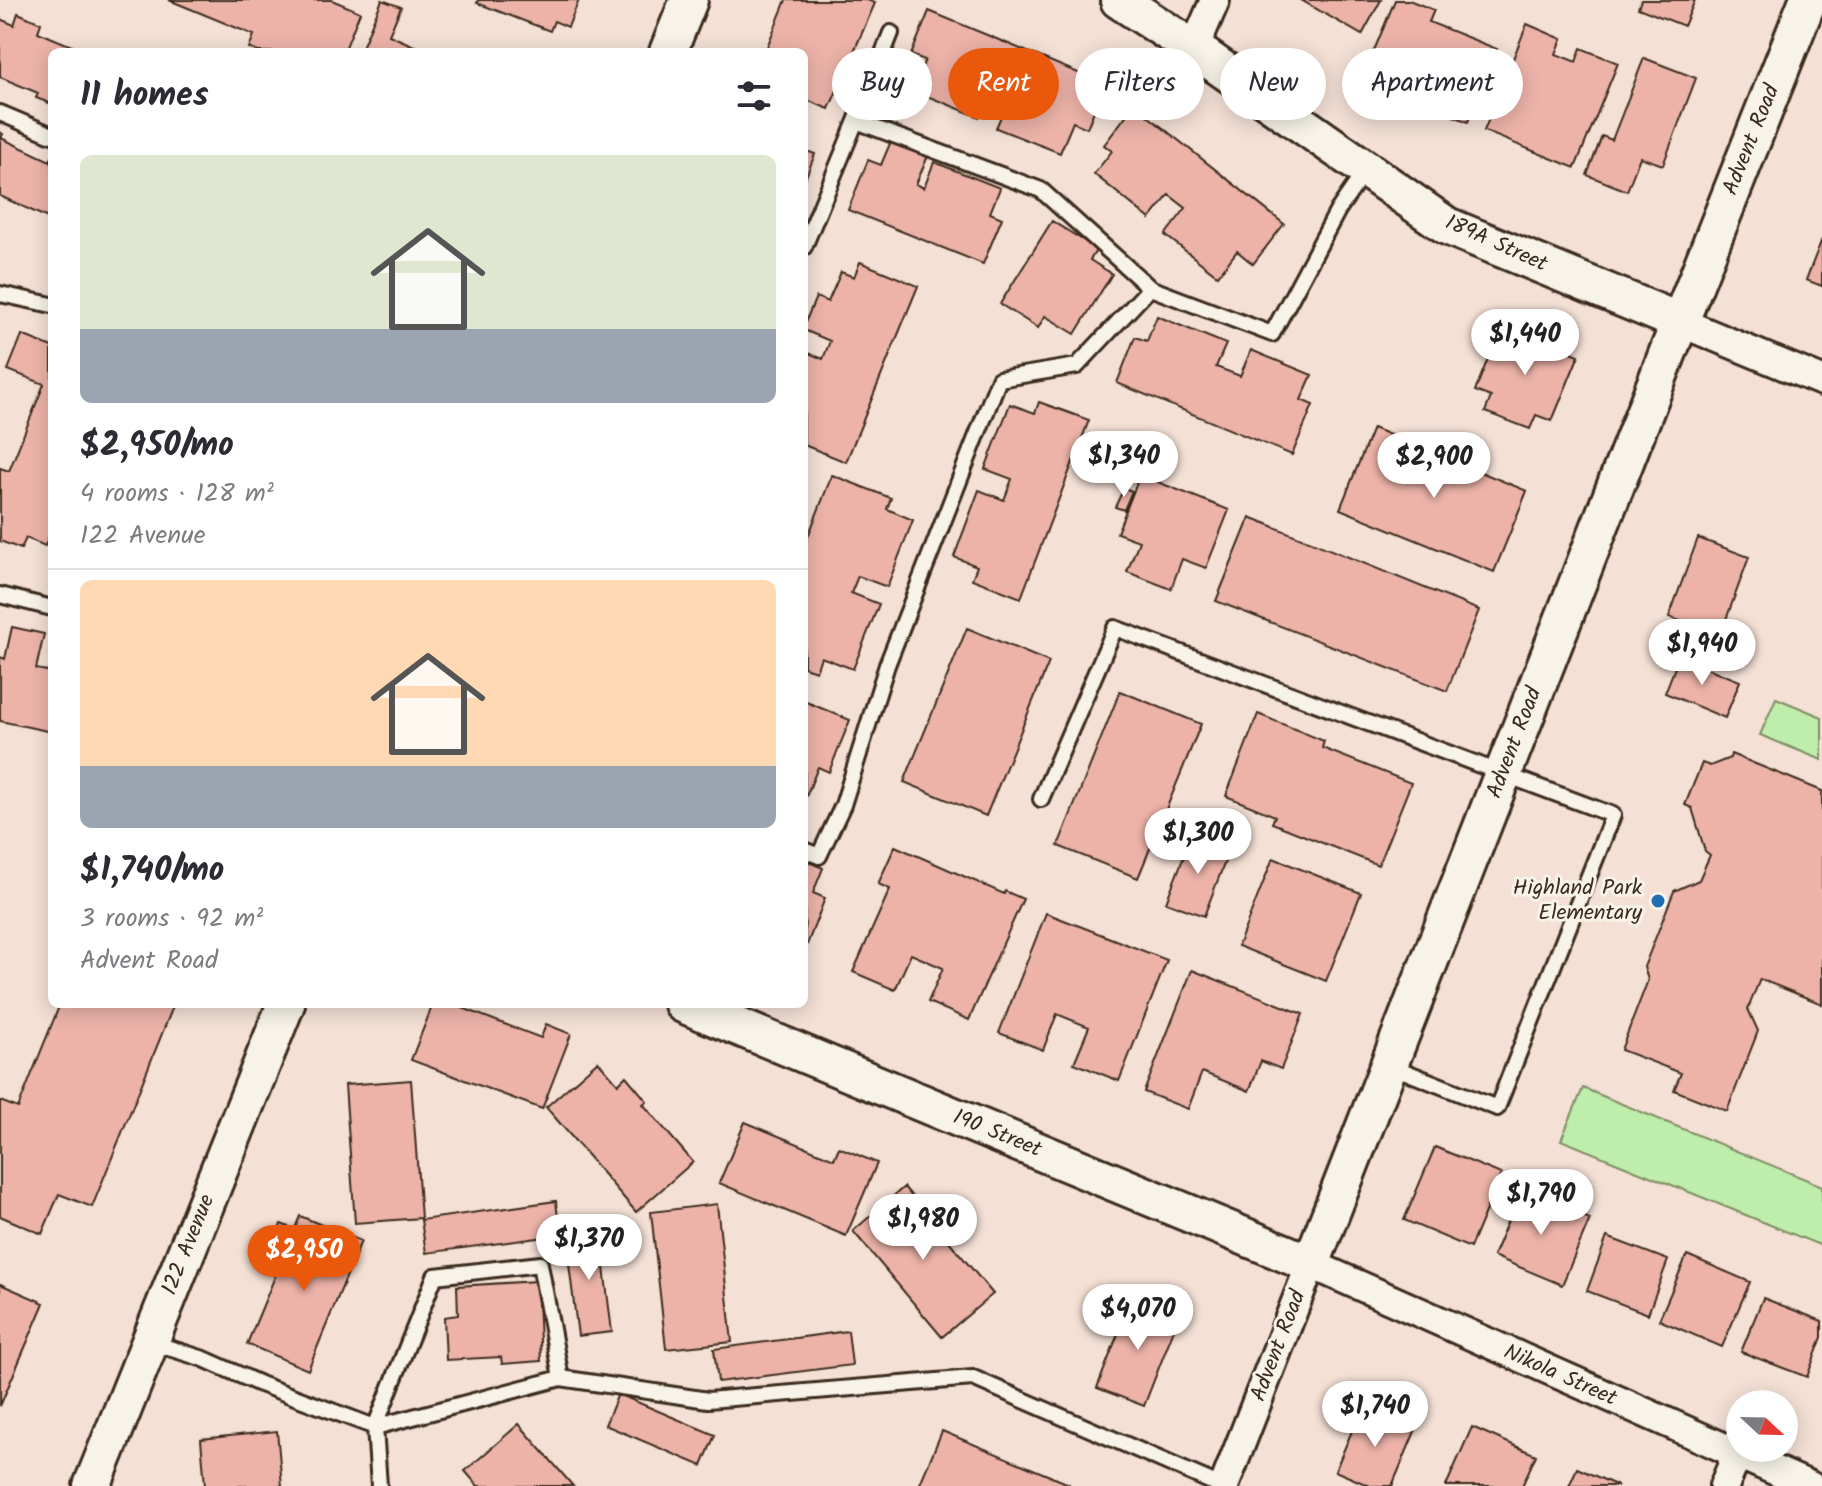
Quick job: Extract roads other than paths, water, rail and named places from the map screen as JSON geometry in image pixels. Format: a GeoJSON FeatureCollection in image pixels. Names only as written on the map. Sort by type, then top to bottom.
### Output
{"type":"FeatureCollection","features":[{"type":"Feature","properties":{"kind":"street"},"geometry":{"type":"LineString","coordinates":[[670,48],[689,0]]}},
{"type":"Feature","properties":{"kind":"street","name":"189A Street"},"geometry":{"type":"LineString","coordinates":[[1119,0],[1192,48]]}},
{"type":"Feature","properties":{"kind":"street"},"geometry":{"type":"LineString","coordinates":[[1194,48],[1215,0]]}},
{"type":"Feature","properties":{"kind":"street","name":"Advent Road"},"geometry":{"type":"LineString","coordinates":[[1223,1486],[1808,0]]}},
{"type":"Feature","properties":{"kind":"street","name":"189A Street"},"geometry":{"type":"LineString","coordinates":[[1204,56],[1447,226],[1822,381]]}},
{"type":"Feature","properties":{"kind":"street","name":"122 Avenue"},"geometry":{"type":"LineString","coordinates":[[92,1486],[284,1008]]}},
{"type":"Feature","properties":{"kind":"street","name":"190 Street"},"geometry":{"type":"LineString","coordinates":[[693,1008],[1311,1264]]}},
{"type":"Feature","properties":{"kind":"street","name":"Nikola Street"},"geometry":{"type":"LineString","coordinates":[[1311,1264],[1726,1450]]}},
{"type":"Feature","properties":{"kind":"street"},"geometry":{"type":"LineString","coordinates":[[1724,1486],[1734,1462]]}},
{"type":"Feature","properties":{"kind":"street","name":"Nikola Street"},"geometry":{"type":"LineString","coordinates":[[1753,1462],[1810,1486]]}},
{"type":"Feature","properties":{"kind":"lane"},"geometry":{"type":"LineString","coordinates":[[808,237],[891,33]]}},
{"type":"Feature","properties":{"kind":"lane"},"geometry":{"type":"LineString","coordinates":[[0,113],[48,133]]}},
{"type":"Feature","properties":{"kind":"lane"},"geometry":{"type":"LineString","coordinates":[[856,121],[1041,190],[1150,288],[1272,334],[1338,210],[1367,169]]}},
{"type":"Feature","properties":{"kind":"lane"},"geometry":{"type":"LineString","coordinates":[[808,852],[819,856],[843,805],[887,665],[999,379],[1077,366],[1150,288]]}},
{"type":"Feature","properties":{"kind":"lane"},"geometry":{"type":"LineString","coordinates":[[0,294],[48,304]]}},
{"type":"Feature","properties":{"kind":"lane"},"geometry":{"type":"LineString","coordinates":[[0,595],[48,607]]}},
{"type":"Feature","properties":{"kind":"lane"},"geometry":{"type":"LineString","coordinates":[[1041,799],[1115,628],[1613,815],[1497,1108],[1389,1065]]}},
{"type":"Feature","properties":{"kind":"lane"},"geometry":{"type":"LineString","coordinates":[[379,1486],[375,1427],[435,1276],[540,1264],[561,1378]]}},
{"type":"Feature","properties":{"kind":"lane"},"geometry":{"type":"LineString","coordinates":[[150,1342],[204,1359],[260,1384],[375,1427],[561,1378],[708,1400],[973,1378],[1223,1486]]}},
{"type":"Feature","properties":{"kind":"place","name":"Highland Park Elementary"},"geometry":{"type":"Point","coordinates":[1658,901]}}]}
